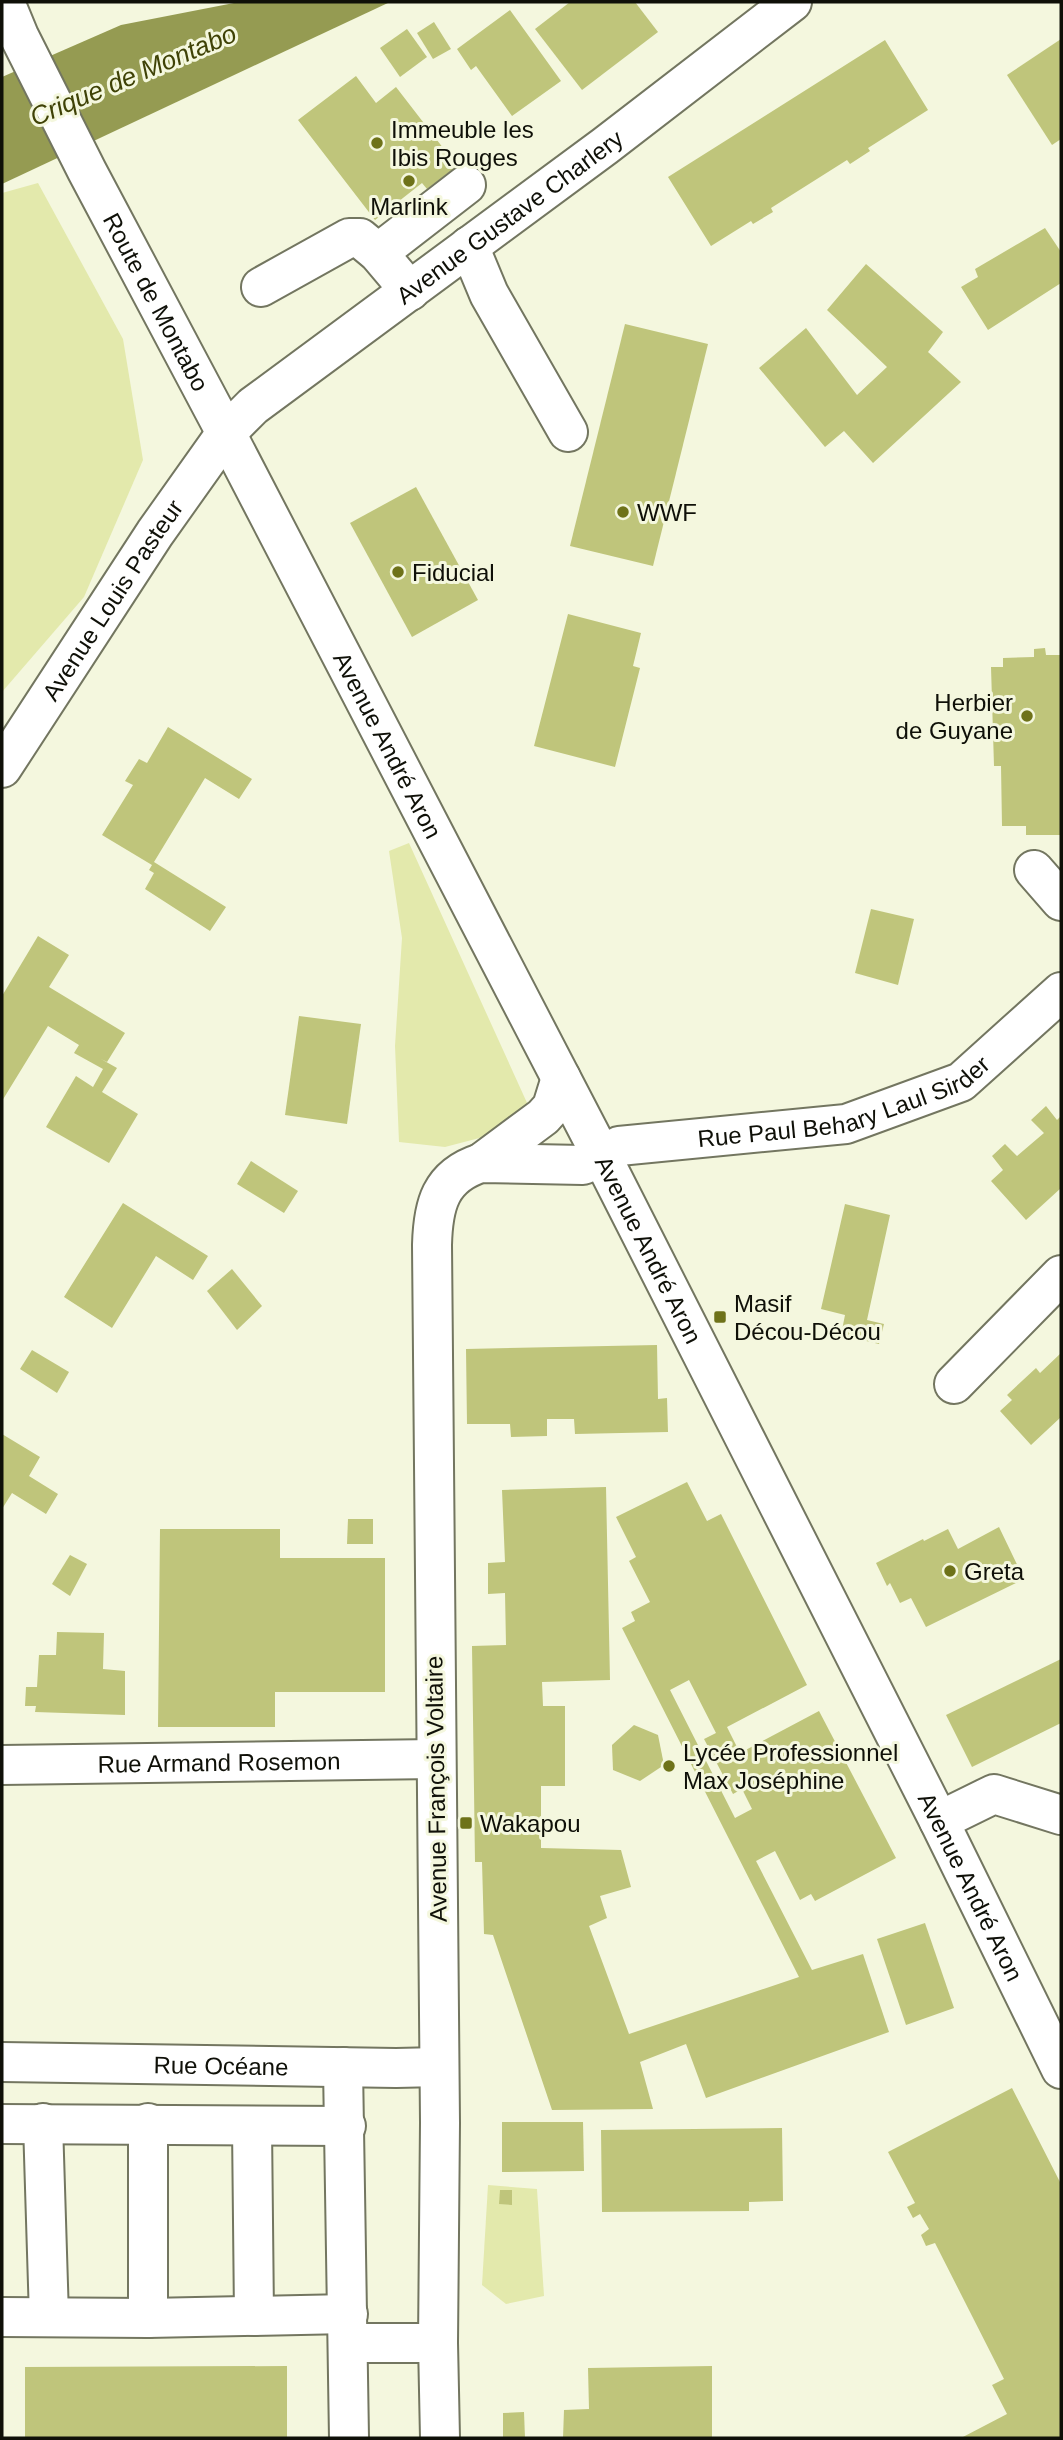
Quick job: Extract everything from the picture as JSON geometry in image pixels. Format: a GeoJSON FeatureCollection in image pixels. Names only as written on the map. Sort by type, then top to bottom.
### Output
{"type":"FeatureCollection","features":[{"type":"Feature","properties":{"kind":"street","name":"Avenue Gustave Charlery"},"geometry":{"type":"LineString","coordinates":[[226,433],[253,406],[604,146],[792,2]]}},
{"type":"Feature","properties":{"kind":"street","name":"Route de Montabo"},"geometry":{"type":"LineString","coordinates":[[12,19],[86,171],[226,433]]}},
{"type":"Feature","properties":{"kind":"street"},"geometry":{"type":"LineString","coordinates":[[378,253],[466,185]]}},
{"type":"Feature","properties":{"kind":"street"},"geometry":{"type":"LineString","coordinates":[[261,286],[349,238],[360,238],[378,253],[410,291]]}},
{"type":"Feature","properties":{"kind":"street"},"geometry":{"type":"LineString","coordinates":[[469,246],[489,294],[568,432]]}},
{"type":"Feature","properties":{"kind":"street","name":"Avenue Louis Pasteur"},"geometry":{"type":"LineString","coordinates":[[2,768],[155,533],[226,433]]}},
{"type":"Feature","properties":{"kind":"street","name":"Avenue André Aron"},"geometry":{"type":"LineString","coordinates":[[226,433],[602,1157],[939,1821],[1061,2069]]}},
{"type":"Feature","properties":{"kind":"street"},"geometry":{"type":"LineString","coordinates":[[1034,870],[1061,901]]}},
{"type":"Feature","properties":{"kind":"street","name":"Rue Paul Behary Laul Sirder"},"geometry":{"type":"LineString","coordinates":[[602,1157],[619,1146],[846,1124],[961,1082],[1061,992]]}},
{"type":"Feature","properties":{"kind":"street","name":"Avenue François Voltaire"},"geometry":{"type":"LineString","coordinates":[[440,2438],[432,1231],[436,1211],[452,1177],[481,1163],[543,1117],[552,1107],[561,1078]]}},
{"type":"Feature","properties":{"kind":"street","name":"Avenue François Voltaire"},"geometry":{"type":"LineString","coordinates":[[481,1163],[583,1165],[602,1157]]}},
{"type":"Feature","properties":{"kind":"street"},"geometry":{"type":"LineString","coordinates":[[954,1384],[1061,1275]]}},
{"type":"Feature","properties":{"kind":"street","name":"Rue Armand Rosemon"},"geometry":{"type":"LineString","coordinates":[[2,1765],[435,1759]]}},
{"type":"Feature","properties":{"kind":"street"},"geometry":{"type":"LineString","coordinates":[[939,1821],[993,1794],[1061,1815]]}},
{"type":"Feature","properties":{"kind":"street","name":"Rue Océane"},"geometry":{"type":"LineString","coordinates":[[2,2062],[439,2067]]}},
{"type":"Feature","properties":{"kind":"street"},"geometry":{"type":"LineString","coordinates":[[343,2067],[349,2438]]}},
{"type":"Feature","properties":{"kind":"street"},"geometry":{"type":"LineString","coordinates":[[43,2123],[49,2317]]}},
{"type":"Feature","properties":{"kind":"street"},"geometry":{"type":"LineString","coordinates":[[148,2123],[148,2318]]}},
{"type":"Feature","properties":{"kind":"street"},"geometry":{"type":"LineString","coordinates":[[2,2124],[346,2126]]}},
{"type":"Feature","properties":{"kind":"street"},"geometry":{"type":"LineString","coordinates":[[252,2126],[254,2316]]}},
{"type":"Feature","properties":{"kind":"street"},"geometry":{"type":"LineString","coordinates":[[2,2317],[254,2316],[438,2343]]}},
{"type":"Feature","properties":{"kind":"shaded area"},"geometry":{"type":"Polygon","coordinates":[[[38,183],[123,339],[143,460],[84,597],[2,692],[2,193],[38,183]]]}},
{"type":"Feature","properties":{"kind":"shaded area"},"geometry":{"type":"Polygon","coordinates":[[[409,843],[528,1105],[487,1136],[445,1147],[399,1142],[395,1046],[402,938],[389,851],[409,843]]]}},
{"type":"Feature","properties":{"kind":"shaded area"},"geometry":{"type":"Polygon","coordinates":[[[488,2185],[537,2189],[544,2296],[506,2304],[482,2285],[488,2185]]]}},
{"type":"Feature","properties":{"kind":"water","name":"Crique de Montabo"},"geometry":{"type":"Polygon","coordinates":[[[239,2],[390,2],[2,184],[2,77],[121,25],[239,2]]]}},
{"type":"Feature","properties":{"kind":"building"},"geometry":{"type":"Polygon","coordinates":[[[570,2],[635,2],[658,32],[582,90],[535,29],[570,2]]]}},
{"type":"Feature","properties":{"kind":"building"},"geometry":{"type":"Polygon","coordinates":[[[510,10],[561,81],[512,116],[476,66],[471,70],[457,49],[510,10]]]}},
{"type":"Feature","properties":{"kind":"building"},"geometry":{"type":"Polygon","coordinates":[[[434,22],[451,49],[433,59],[417,33],[434,22]]]}},
{"type":"Feature","properties":{"kind":"building"},"geometry":{"type":"Polygon","coordinates":[[[407,29],[427,57],[400,77],[380,48],[407,29]]]}},
{"type":"Feature","properties":{"kind":"building"},"geometry":{"type":"Polygon","coordinates":[[[1061,39],[1061,139],[1052,145],[1007,75],[1061,39]]]}},
{"type":"Feature","properties":{"kind":"building"},"geometry":{"type":"Polygon","coordinates":[[[885,40],[928,110],[868,148],[870,151],[850,164],[847,160],[771,208],[773,212],[753,224],[751,221],[711,246],[668,177],[885,40]]]}},
{"type":"Feature","properties":{"kind":"building","name":"Immeuble les Ibis Rouges"},"geometry":{"type":"Polygon","coordinates":[[[356,76],[376,103],[396,87],[457,166],[427,189],[422,183],[375,220],[298,120],[356,76]]]}},
{"type":"Feature","properties":{"kind":"building"},"geometry":{"type":"Polygon","coordinates":[[[1045,228],[1061,252],[1061,283],[988,330],[961,287],[978,277],[975,269],[1045,228]]]}},
{"type":"Feature","properties":{"kind":"building"},"geometry":{"type":"Polygon","coordinates":[[[866,264],[943,332],[928,352],[961,382],[873,463],[844,431],[825,447],[759,368],[806,328],[857,395],[887,367],[827,310],[866,264]]]}},
{"type":"Feature","properties":{"kind":"building"},"geometry":{"type":"Polygon","coordinates":[[[625,324],[708,344],[653,566],[570,546],[625,324]]]}},
{"type":"Feature","properties":{"kind":"building"},"geometry":{"type":"Polygon","coordinates":[[[416,487],[478,600],[412,637],[350,523],[416,487]]]}},
{"type":"Feature","properties":{"kind":"building"},"geometry":{"type":"Polygon","coordinates":[[[568,614],[641,633],[633,666],[640,668],[615,767],[534,746],[568,614]]]}},
{"type":"Feature","properties":{"kind":"building","name":"Herbier de Guyane"},"geometry":{"type":"Polygon","coordinates":[[[1045,648],[1046,655],[1061,655],[1061,835],[1026,835],[1026,826],[1002,826],[1001,766],[994,766],[991,667],[1003,667],[1003,658],[1034,657],[1034,649],[1045,648]]]}},
{"type":"Feature","properties":{"kind":"building"},"geometry":{"type":"Polygon","coordinates":[[[168,727],[252,779],[239,799],[205,778],[154,862],[226,907],[210,931],[145,889],[154,873],[149,870],[152,865],[102,835],[133,785],[125,781],[139,759],[147,763],[168,727]]]}},
{"type":"Feature","properties":{"kind":"building"},"geometry":{"type":"Polygon","coordinates":[[[871,909],[914,919],[898,985],[855,973],[871,909]]]}},
{"type":"Feature","properties":{"kind":"building"},"geometry":{"type":"Polygon","coordinates":[[[38,936],[69,955],[49,987],[125,1033],[107,1062],[101,1059],[117,1068],[102,1092],[138,1114],[109,1163],[46,1127],[76,1076],[93,1087],[103,1069],[74,1053],[79,1045],[48,1026],[2,1101],[2,996],[38,936]]]}},
{"type":"Feature","properties":{"kind":"building"},"geometry":{"type":"Polygon","coordinates":[[[299,1016],[361,1024],[347,1124],[285,1115],[299,1016]]]}},
{"type":"Feature","properties":{"kind":"building"},"geometry":{"type":"Polygon","coordinates":[[[1046,1106],[1057,1120],[1061,1116],[1061,1188],[1026,1220],[991,1181],[1003,1170],[992,1156],[1005,1144],[1017,1156],[1044,1133],[1031,1120],[1046,1106]]]}},
{"type":"Feature","properties":{"kind":"building"},"geometry":{"type":"Polygon","coordinates":[[[251,1161],[298,1191],[284,1213],[237,1184],[251,1161]]]}},
{"type":"Feature","properties":{"kind":"building"},"geometry":{"type":"Polygon","coordinates":[[[123,1203],[208,1256],[193,1280],[156,1256],[112,1328],[64,1297],[123,1203]]]}},
{"type":"Feature","properties":{"kind":"building"},"geometry":{"type":"Polygon","coordinates":[[[845,1204],[890,1215],[867,1320],[884,1324],[879,1344],[841,1335],[845,1315],[821,1309],[845,1204]]]}},
{"type":"Feature","properties":{"kind":"building"},"geometry":{"type":"Polygon","coordinates":[[[232,1269],[262,1306],[237,1330],[207,1291],[232,1269]]]}},
{"type":"Feature","properties":{"kind":"building"},"geometry":{"type":"Polygon","coordinates":[[[657,1345],[658,1399],[667,1398],[668,1432],[575,1434],[574,1419],[547,1419],[547,1436],[511,1437],[510,1424],[467,1424],[466,1349],[657,1345]]]}},
{"type":"Feature","properties":{"kind":"building"},"geometry":{"type":"Polygon","coordinates":[[[32,1350],[69,1372],[57,1393],[20,1369],[32,1350]]]}},
{"type":"Feature","properties":{"kind":"building"},"geometry":{"type":"Polygon","coordinates":[[[1061,1353],[1061,1417],[1031,1445],[1000,1411],[1012,1400],[1007,1395],[1036,1368],[1040,1373],[1061,1353]]]}},
{"type":"Feature","properties":{"kind":"building"},"geometry":{"type":"Polygon","coordinates":[[[2,1434],[40,1457],[29,1476],[58,1494],[46,1514],[12,1493],[2,1509],[2,1434]]]}},
{"type":"Feature","properties":{"kind":"building"},"geometry":{"type":"Polygon","coordinates":[[[687,1482],[707,1521],[721,1514],[807,1685],[727,1727],[740,1753],[819,1711],[896,1858],[815,1901],[811,1894],[800,1900],[775,1851],[756,1861],[812,1970],[863,1954],[889,2032],[706,2098],[686,2044],[640,2062],[653,2109],[552,2110],[493,1935],[484,1934],[482,1862],[475,1862],[472,1646],[506,1645],[505,1593],[488,1594],[488,1563],[505,1562],[502,1490],[606,1487],[610,1680],[542,1682],[543,1706],[565,1706],[565,1786],[541,1786],[541,1848],[621,1850],[631,1887],[600,1896],[607,1918],[589,1926],[629,2034],[799,1977],[622,1628],[635,1621],[631,1612],[650,1602],[629,1561],[636,1557],[616,1517],[687,1482]],[[689,1680],[670,1690],[735,1818],[752,1809],[742,1789],[733,1794],[704,1739],[716,1733],[689,1680]]]}},
{"type":"Feature","properties":{"kind":"building"},"geometry":{"type":"Polygon","coordinates":[[[348,1519],[373,1519],[373,1544],[347,1544],[348,1519]]]}},
{"type":"Feature","properties":{"kind":"building","name":"Greta"},"geometry":{"type":"Polygon","coordinates":[[[999,1527],[1024,1579],[926,1627],[911,1598],[900,1603],[890,1583],[887,1586],[876,1563],[948,1529],[958,1549],[999,1527]]]}},
{"type":"Feature","properties":{"kind":"building"},"geometry":{"type":"Polygon","coordinates":[[[160,1529],[280,1529],[280,1558],[385,1558],[385,1692],[275,1692],[275,1727],[158,1727],[160,1529]]]}},
{"type":"Feature","properties":{"kind":"building"},"geometry":{"type":"Polygon","coordinates":[[[70,1555],[87,1564],[70,1596],[52,1584],[70,1555]]]}},
{"type":"Feature","properties":{"kind":"building"},"geometry":{"type":"Polygon","coordinates":[[[57,1632],[104,1633],[103,1669],[125,1671],[125,1715],[35,1712],[36,1706],[25,1706],[26,1687],[37,1687],[39,1655],[56,1655],[57,1632]]]}},
{"type":"Feature","properties":{"kind":"building"},"geometry":{"type":"Polygon","coordinates":[[[1061,1659],[1061,1723],[972,1767],[946,1715],[1061,1659]]]}},
{"type":"Feature","properties":{"kind":"building"},"geometry":{"type":"Polygon","coordinates":[[[634,1725],[658,1735],[664,1765],[640,1781],[613,1770],[612,1745],[634,1725]]]}},
{"type":"Feature","properties":{"kind":"building"},"geometry":{"type":"Polygon","coordinates":[[[925,1923],[954,2008],[906,2025],[877,1939],[925,1923]]]}},
{"type":"Feature","properties":{"kind":"building"},"geometry":{"type":"Polygon","coordinates":[[[1012,2088],[1061,2184],[1061,2438],[961,2438],[1007,2414],[992,2385],[1004,2379],[935,2243],[926,2246],[921,2235],[929,2229],[920,2214],[913,2218],[907,2207],[915,2203],[888,2152],[1012,2088]]]}},
{"type":"Feature","properties":{"kind":"building"},"geometry":{"type":"Polygon","coordinates":[[[502,2122],[583,2122],[584,2171],[502,2172],[502,2122]]]}},
{"type":"Feature","properties":{"kind":"building"},"geometry":{"type":"Polygon","coordinates":[[[782,2128],[783,2201],[749,2202],[749,2211],[602,2212],[601,2130],[782,2128]]]}},
{"type":"Feature","properties":{"kind":"building"},"geometry":{"type":"Polygon","coordinates":[[[500,2190],[512,2190],[512,2205],[499,2204],[500,2190]]]}},
{"type":"Feature","properties":{"kind":"building"},"geometry":{"type":"Polygon","coordinates":[[[287,2366],[287,2438],[25,2438],[25,2367],[287,2366]]]}},
{"type":"Feature","properties":{"kind":"building"},"geometry":{"type":"Polygon","coordinates":[[[712,2366],[712,2438],[563,2438],[564,2410],[589,2409],[588,2368],[712,2366]]]}},
{"type":"Feature","properties":{"kind":"building"},"geometry":{"type":"Polygon","coordinates":[[[524,2412],[525,2438],[503,2438],[503,2413],[524,2412]]]}},
{"type":"Feature","properties":{"kind":"place","name":"Immeuble les Ibis Rouges"},"geometry":{"type":"Point","coordinates":[377,143]}},
{"type":"Feature","properties":{"kind":"place","name":"Marlink"},"geometry":{"type":"Point","coordinates":[409,181]}},
{"type":"Feature","properties":{"kind":"place","name":"WWF"},"geometry":{"type":"Point","coordinates":[623,512]}},
{"type":"Feature","properties":{"kind":"place","name":"Fiducial"},"geometry":{"type":"Point","coordinates":[398,572]}},
{"type":"Feature","properties":{"kind":"place","name":"Herbier de Guyane"},"geometry":{"type":"Point","coordinates":[1027,716]}},
{"type":"Feature","properties":{"kind":"place","name":"Masif Décou-Décou"},"geometry":{"type":"Point","coordinates":[720,1317]}},
{"type":"Feature","properties":{"kind":"place","name":"Greta"},"geometry":{"type":"Point","coordinates":[950,1571]}},
{"type":"Feature","properties":{"kind":"place","name":"Lycée Professionnel Max Joséphine"},"geometry":{"type":"Point","coordinates":[669,1766]}},
{"type":"Feature","properties":{"kind":"place","name":"Wakapou"},"geometry":{"type":"Point","coordinates":[466,1823]}}]}
